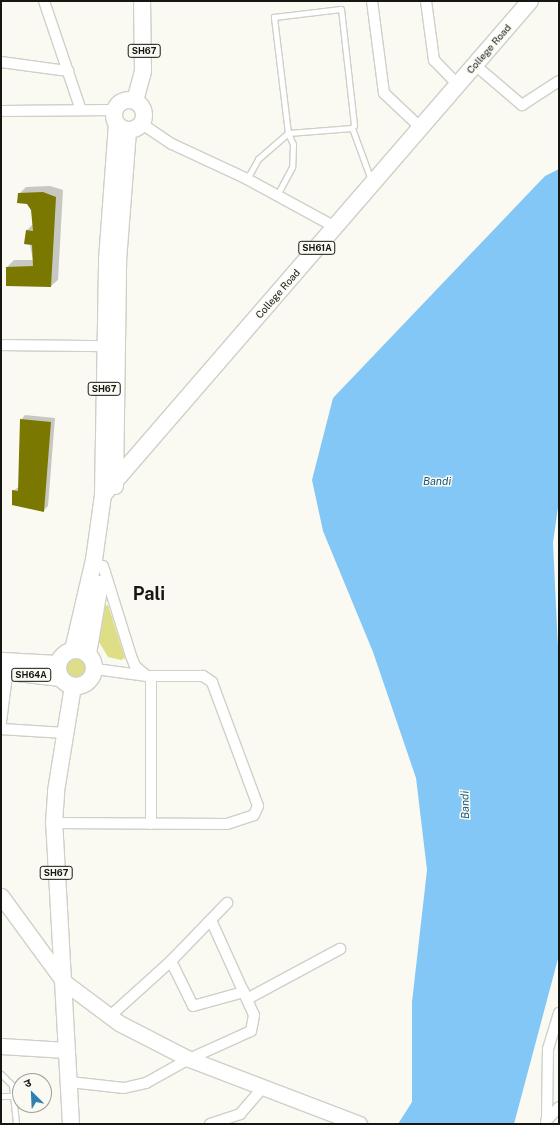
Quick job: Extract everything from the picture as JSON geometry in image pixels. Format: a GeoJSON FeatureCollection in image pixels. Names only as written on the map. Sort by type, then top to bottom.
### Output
{"type":"FeatureCollection","features":[{"type":"Feature","properties":{"kind":"main road","name":"SH67"},"geometry":{"type":"LineString","coordinates":[[88,654],[116,482],[118,261],[127,115],[132,66],[132,1]]}},
{"type":"Feature","properties":{"kind":"main road","name":"SH67"},"geometry":{"type":"LineString","coordinates":[[73,650],[93,567],[103,495],[105,346],[109,216],[127,115],[143,71],[142,1]]}},
{"type":"Feature","properties":{"kind":"main road","name":"College Road"},"geometry":{"type":"LineString","coordinates":[[103,495],[116,482],[530,1]]}},
{"type":"Feature","properties":{"kind":"main road"},"geometry":{"type":"LineString","coordinates":[[73,650],[88,654],[95,669],[88,682],[64,676],[63,655],[73,650]]}},
{"type":"Feature","properties":{"kind":"main road","name":"SH64A"},"geometry":{"type":"LineString","coordinates":[[4,666],[64,676]]}},
{"type":"Feature","properties":{"kind":"main road","name":"SH67"},"geometry":{"type":"LineString","coordinates":[[61,1124],[66,1056],[64,982],[54,823],[64,733],[64,676]]}},
{"type":"Feature","properties":{"kind":"main road","name":"SH67"},"geometry":{"type":"LineString","coordinates":[[66,1056],[70,1082],[71,1124]]}},
{"type":"Feature","properties":{"kind":"street"},"geometry":{"type":"LineString","coordinates":[[44,1],[81,110]]}},
{"type":"Feature","properties":{"kind":"street"},"geometry":{"type":"LineString","coordinates":[[372,1],[384,93],[421,128]]}},
{"type":"Feature","properties":{"kind":"street"},"geometry":{"type":"LineString","coordinates":[[426,1],[434,60],[458,85]]}},
{"type":"Feature","properties":{"kind":"street"},"geometry":{"type":"LineString","coordinates":[[1,62],[68,72]]}},
{"type":"Feature","properties":{"kind":"street"},"geometry":{"type":"LineString","coordinates":[[476,65],[522,105],[559,81]]}},
{"type":"Feature","properties":{"kind":"street"},"geometry":{"type":"LineString","coordinates":[[1,111],[81,110],[127,115],[172,144],[248,179],[335,227]]}},
{"type":"Feature","properties":{"kind":"street"},"geometry":{"type":"LineString","coordinates":[[1,344],[105,346]]}},
{"type":"Feature","properties":{"kind":"street"},"geometry":{"type":"LineString","coordinates":[[103,566],[131,656],[149,676],[151,824]]}},
{"type":"Feature","properties":{"kind":"street"},"geometry":{"type":"LineString","coordinates":[[1,722],[4,666]]}},
{"type":"Feature","properties":{"kind":"street"},"geometry":{"type":"LineString","coordinates":[[54,823],[227,824],[254,815],[258,806],[212,682],[195,675],[149,676],[95,669]]}},
{"type":"Feature","properties":{"kind":"street"},"geometry":{"type":"LineString","coordinates":[[1,729],[64,733]]}},
{"type":"Feature","properties":{"kind":"street"},"geometry":{"type":"LineString","coordinates":[[1,896],[64,982],[109,1017],[189,1059],[349,1122]]}},
{"type":"Feature","properties":{"kind":"street"},"geometry":{"type":"LineString","coordinates":[[109,1017],[171,961],[227,903]]}},
{"type":"Feature","properties":{"kind":"street"},"geometry":{"type":"LineString","coordinates":[[70,1082],[135,1086],[158,1078],[189,1059],[252,1031],[256,1021],[211,920]]}},
{"type":"Feature","properties":{"kind":"street"},"geometry":{"type":"LineString","coordinates":[[171,961],[193,1006],[245,995],[340,949]]}},
{"type":"Feature","properties":{"kind":"street"},"geometry":{"type":"LineString","coordinates":[[545,1121],[548,1049],[559,1013]]}},
{"type":"Feature","properties":{"kind":"street"},"geometry":{"type":"LineString","coordinates":[[1,1046],[66,1056]]}},
{"type":"Feature","properties":{"kind":"street"},"geometry":{"type":"LineString","coordinates":[[210,1124],[240,1114],[263,1088]]}},
{"type":"Feature","properties":{"kind":"street"},"geometry":{"type":"LineString","coordinates":[[545,1121],[559,1107]]}},
{"type":"Feature","properties":{"kind":"lane"},"geometry":{"type":"LineString","coordinates":[[277,195],[292,167],[292,144],[288,133],[274,17],[341,8],[356,120],[352,128],[373,184]]}},
{"type":"Feature","properties":{"kind":"lane"},"geometry":{"type":"LineString","coordinates":[[248,179],[258,159],[288,133],[352,128]]}},
{"type":"Feature","properties":{"kind":"lane"},"geometry":{"type":"LineString","coordinates":[[1,1074],[12,1085]]}},
{"type":"Feature","properties":{"kind":"lane"},"geometry":{"type":"LineString","coordinates":[[1,1096],[12,1096]]}},
{"type":"Feature","properties":{"kind":"lane"},"geometry":{"type":"LineString","coordinates":[[15,1113],[16,1124]]}},
{"type":"Feature","properties":{"kind":"shaded area"},"geometry":{"type":"Polygon","coordinates":[[[108,605],[125,658],[121,660],[108,657],[99,642],[101,607],[108,605]]]}},
{"type":"Feature","properties":{"kind":"shaded area"},"geometry":{"type":"Polygon","coordinates":[[[76,655],[84,658],[87,666],[84,674],[76,677],[68,674],[65,666],[68,658],[76,655]]]}},
{"type":"Feature","properties":{"kind":"water","name":"Bandi"},"geometry":{"type":"Polygon","coordinates":[[[559,169],[559,500],[553,543],[559,669],[559,955],[514,1124],[398,1124],[412,1102],[412,1002],[427,870],[416,778],[373,652],[323,531],[312,480],[333,398],[545,176],[559,169]]]}},
{"type":"Feature","properties":{"kind":"building"},"geometry":{"type":"Polygon","coordinates":[[[43,192],[56,197],[51,287],[6,286],[6,267],[33,266],[32,245],[24,244],[26,230],[33,231],[31,210],[27,204],[17,203],[18,193],[43,192]]]}},
{"type":"Feature","properties":{"kind":"building"},"geometry":{"type":"Polygon","coordinates":[[[20,419],[51,422],[44,512],[12,505],[12,490],[18,491],[20,419]]]}},
{"type":"Feature","properties":{"kind":"district","name":"Pali"},"geometry":{"type":"Point","coordinates":[149,594]}}]}
